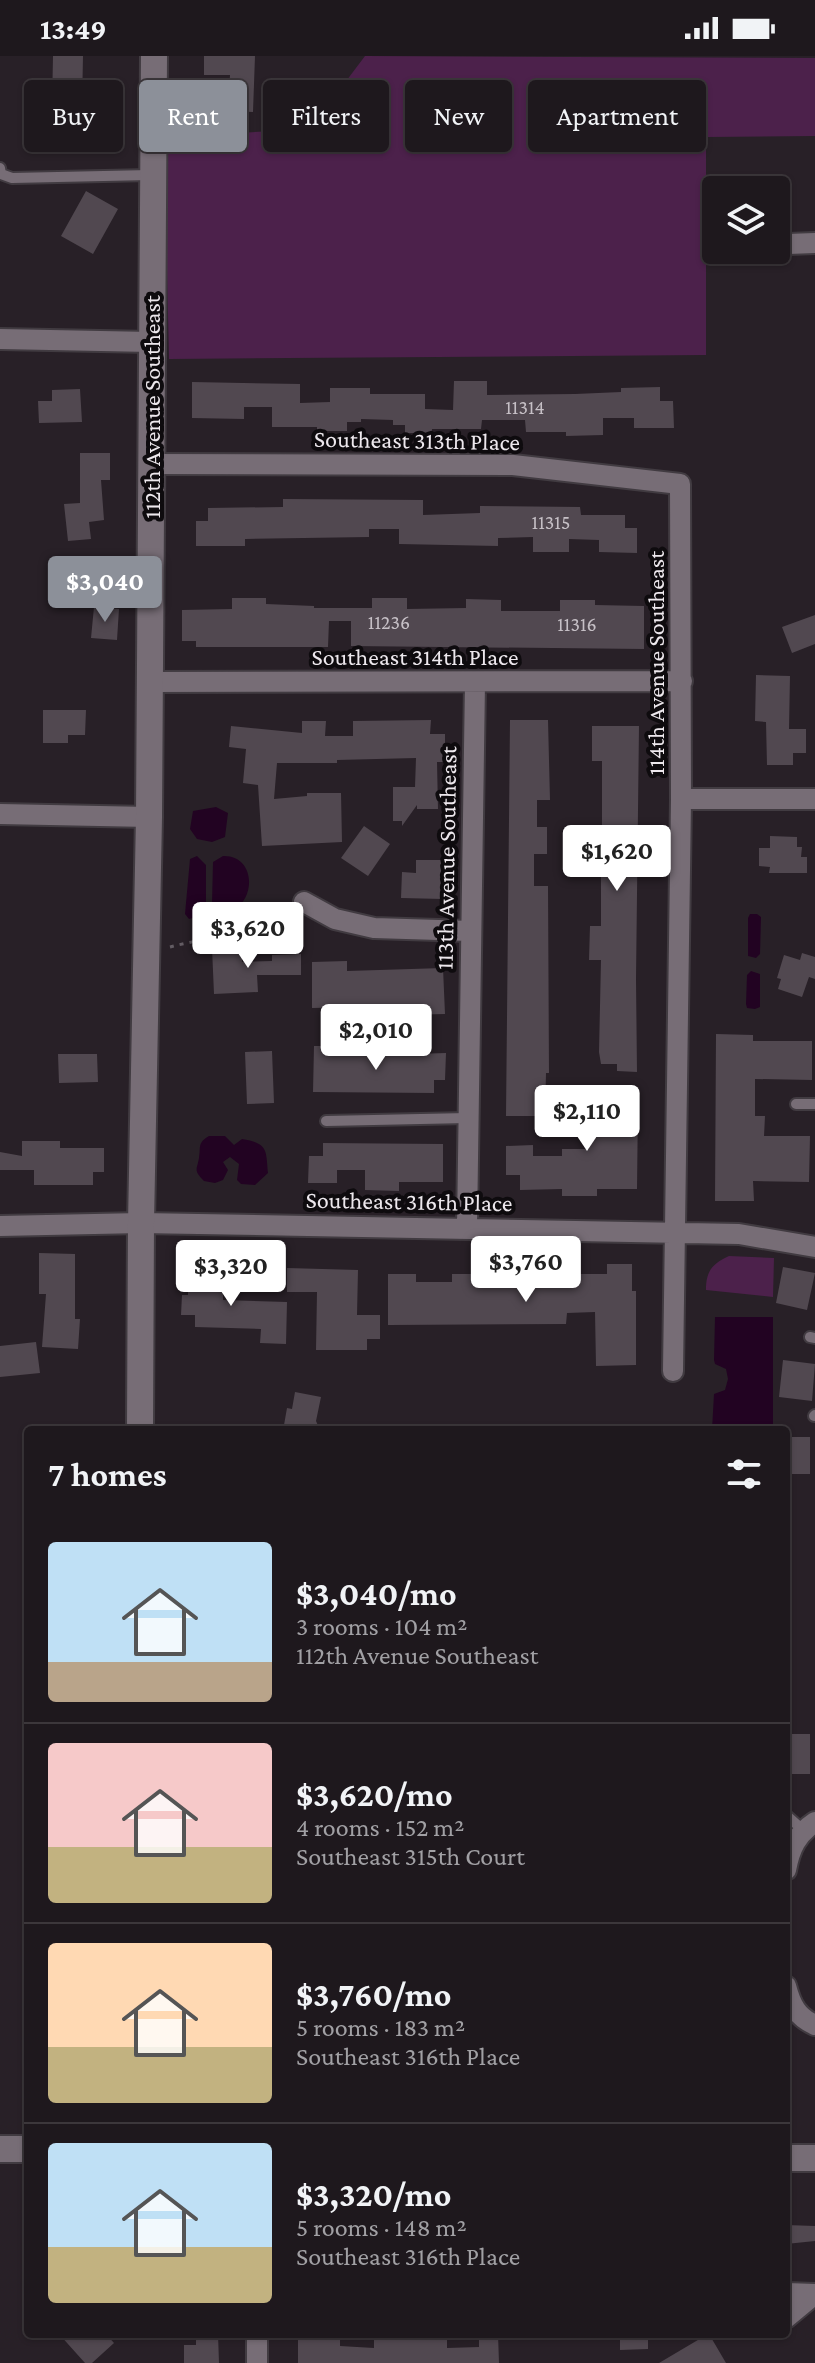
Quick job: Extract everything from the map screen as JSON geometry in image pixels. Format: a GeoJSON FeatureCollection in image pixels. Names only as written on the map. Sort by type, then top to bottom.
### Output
{"type":"FeatureCollection","features":[{"type":"Feature","properties":{"kind":"street","name":"112th Avenue Southeast"},"geometry":{"type":"LineString","coordinates":[[140,1426],[149,817],[154,56]]}},
{"type":"Feature","properties":{"kind":"street"},"geometry":{"type":"LineString","coordinates":[[790,244],[815,243]]}},
{"type":"Feature","properties":{"kind":"street"},"geometry":{"type":"LineString","coordinates":[[0,339],[151,342]]}},
{"type":"Feature","properties":{"kind":"street","name":"Southeast 313th Place"},"geometry":{"type":"LineString","coordinates":[[151,464],[513,465],[680,484]]}},
{"type":"Feature","properties":{"kind":"street","name":"114th Avenue Southeast"},"geometry":{"type":"LineString","coordinates":[[673,1371],[682,681],[680,484]]}},
{"type":"Feature","properties":{"kind":"street","name":"Southeast 314th Place"},"geometry":{"type":"LineString","coordinates":[[149,682],[682,681]]}},
{"type":"Feature","properties":{"kind":"street","name":"113th Avenue Southeast"},"geometry":{"type":"LineString","coordinates":[[467,1227],[475,682]]}},
{"type":"Feature","properties":{"kind":"street"},"geometry":{"type":"LineString","coordinates":[[681,799],[815,799]]}},
{"type":"Feature","properties":{"kind":"street"},"geometry":{"type":"LineString","coordinates":[[0,814],[149,817]]}},
{"type":"Feature","properties":{"kind":"street"},"geometry":{"type":"LineString","coordinates":[[304,902],[335,919],[374,928],[471,931]]}},
{"type":"Feature","properties":{"kind":"street","name":"Southeast 316th Place"},"geometry":{"type":"LineString","coordinates":[[2,1226],[141,1223],[739,1234],[815,1247]]}},
{"type":"Feature","properties":{"kind":"street"},"geometry":{"type":"LineString","coordinates":[[0,1246],[2,1226]]}},
{"type":"Feature","properties":{"kind":"street"},"geometry":{"type":"LineString","coordinates":[[790,1856],[794,1842],[809,1826]]}},
{"type":"Feature","properties":{"kind":"street"},"geometry":{"type":"LineString","coordinates":[[790,1998],[794,2009],[808,2022]]}},
{"type":"Feature","properties":{"kind":"street"},"geometry":{"type":"LineString","coordinates":[[0,2149],[24,2149]]}},
{"type":"Feature","properties":{"kind":"street"},"geometry":{"type":"LineString","coordinates":[[790,2158],[815,2158]]}},
{"type":"Feature","properties":{"kind":"street"},"geometry":{"type":"LineString","coordinates":[[790,2293],[815,2294],[790,2315]]}},
{"type":"Feature","properties":{"kind":"street"},"geometry":{"type":"LineString","coordinates":[[257,2338],[257,2363]]}},
{"type":"Feature","properties":{"kind":"lane"},"geometry":{"type":"LineString","coordinates":[[0,168],[1,174],[12,178],[152,175]]}},
{"type":"Feature","properties":{"kind":"lane"},"geometry":{"type":"LineString","coordinates":[[796,1104],[815,1104]]}},
{"type":"Feature","properties":{"kind":"lane"},"geometry":{"type":"LineString","coordinates":[[326,1121],[468,1118]]}},
{"type":"Feature","properties":{"kind":"lane"},"geometry":{"type":"LineString","coordinates":[[790,1817],[809,1826]]}},
{"type":"Feature","properties":{"kind":"path"},"geometry":{"type":"LineString","coordinates":[[146,952],[214,937],[252,924],[274,906],[304,902]]}},
{"type":"Feature","properties":{"kind":"shaded area"},"geometry":{"type":"Polygon","coordinates":[[[365,56],[815,58],[815,136],[706,137],[706,80],[528,80],[528,152],[706,152],[706,176],[702,176],[702,264],[706,264],[706,355],[169,359],[164,152],[247,152],[247,132],[263,132],[263,152],[389,152],[389,80],[347,80],[365,56]]]}},
{"type":"Feature","properties":{"kind":"shaded area"},"geometry":{"type":"Polygon","coordinates":[[[216,807],[228,813],[225,837],[212,842],[197,839],[190,829],[193,811],[216,807]]]}},
{"type":"Feature","properties":{"kind":"shaded area"},"geometry":{"type":"Polygon","coordinates":[[[197,856],[206,865],[206,914],[189,919],[185,914],[190,859],[197,856]]]}},
{"type":"Feature","properties":{"kind":"shaded area"},"geometry":{"type":"Polygon","coordinates":[[[223,856],[241,862],[249,877],[246,896],[234,910],[212,904],[213,862],[223,856]]]}},
{"type":"Feature","properties":{"kind":"shaded area"},"geometry":{"type":"Polygon","coordinates":[[[750,914],[761,917],[760,954],[756,958],[748,956],[750,914]]]}},
{"type":"Feature","properties":{"kind":"shaded area"},"geometry":{"type":"Polygon","coordinates":[[[751,971],[760,974],[760,1007],[755,1009],[747,1008],[746,1004],[747,975],[751,971]]]}},
{"type":"Feature","properties":{"kind":"shaded area"},"geometry":{"type":"Polygon","coordinates":[[[209,1136],[225,1136],[234,1145],[242,1139],[261,1145],[266,1153],[268,1173],[255,1185],[241,1184],[237,1180],[239,1164],[230,1157],[223,1162],[228,1170],[223,1180],[215,1183],[204,1181],[197,1168],[201,1143],[209,1136]]]}},
{"type":"Feature","properties":{"kind":"shaded area"},"geometry":{"type":"Polygon","coordinates":[[[729,1256],[774,1258],[773,1297],[706,1290],[711,1269],[729,1256]]]}},
{"type":"Feature","properties":{"kind":"shaded area"},"geometry":{"type":"Polygon","coordinates":[[[715,1317],[773,1317],[773,1426],[712,1426],[714,1394],[725,1390],[728,1379],[726,1369],[715,1364],[715,1317]]]}},
{"type":"Feature","properties":{"kind":"building"},"geometry":{"type":"Polygon","coordinates":[[[53,56],[83,56],[83,80],[53,80],[53,56]]]}},
{"type":"Feature","properties":{"kind":"building"},"geometry":{"type":"Polygon","coordinates":[[[204,56],[255,56],[253,112],[247,112],[247,80],[230,80],[230,75],[204,75],[204,56]]]}},
{"type":"Feature","properties":{"kind":"building"},"geometry":{"type":"Polygon","coordinates":[[[86,191],[118,209],[93,254],[61,236],[86,191]]]}},
{"type":"Feature","properties":{"kind":"building"},"geometry":{"type":"Polygon","coordinates":[[[454,381],[487,381],[487,395],[621,392],[621,388],[660,387],[660,401],[673,401],[674,428],[634,428],[634,418],[603,418],[603,435],[566,436],[566,432],[526,432],[525,420],[482,420],[481,429],[432,429],[432,433],[405,433],[405,425],[393,425],[393,420],[361,419],[361,422],[347,422],[347,431],[317,431],[317,427],[272,427],[272,407],[244,407],[244,419],[192,418],[192,382],[300,384],[300,403],[330,402],[330,388],[370,388],[370,394],[425,394],[425,409],[453,410],[454,381]]]}},
{"type":"Feature","properties":{"kind":"building"},"geometry":{"type":"Polygon","coordinates":[[[80,389],[82,422],[39,423],[38,401],[52,401],[52,390],[80,389]]]}},
{"type":"Feature","properties":{"kind":"building"},"geometry":{"type":"Polygon","coordinates":[[[80,453],[110,453],[110,480],[101,480],[104,520],[89,522],[91,539],[68,541],[64,504],[80,503],[80,453]]]}},
{"type":"Feature","properties":{"kind":"building"},"geometry":{"type":"Polygon","coordinates":[[[283,499],[423,500],[423,515],[480,513],[480,506],[580,507],[581,515],[625,515],[625,528],[637,528],[637,553],[599,552],[599,540],[569,539],[569,552],[533,552],[533,537],[498,538],[498,546],[399,544],[399,529],[369,529],[369,537],[245,539],[245,546],[196,546],[196,521],[208,521],[208,508],[283,507],[283,499]]]}},
{"type":"Feature","properties":{"kind":"building"},"geometry":{"type":"Polygon","coordinates":[[[232,598],[266,598],[266,604],[314,608],[372,608],[372,598],[407,598],[407,609],[466,608],[466,599],[501,600],[501,611],[560,611],[560,600],[595,600],[595,605],[644,606],[644,649],[351,646],[351,621],[329,621],[328,647],[196,647],[196,641],[182,641],[182,610],[232,609],[232,598]]]}},
{"type":"Feature","properties":{"kind":"building"},"geometry":{"type":"Polygon","coordinates":[[[94,607],[119,609],[117,640],[91,638],[94,607]]]}},
{"type":"Feature","properties":{"kind":"building"},"geometry":{"type":"Polygon","coordinates":[[[815,615],[815,644],[792,653],[782,627],[815,615]]]}},
{"type":"Feature","properties":{"kind":"building"},"geometry":{"type":"Polygon","coordinates":[[[756,675],[790,676],[789,729],[806,729],[806,753],[793,753],[793,765],[767,765],[766,722],[755,721],[756,675]]]}},
{"type":"Feature","properties":{"kind":"building"},"geometry":{"type":"Polygon","coordinates":[[[43,710],[86,710],[85,735],[68,735],[68,743],[43,743],[43,710]]]}},
{"type":"Feature","properties":{"kind":"building"},"geometry":{"type":"Polygon","coordinates":[[[431,720],[430,734],[445,734],[445,762],[437,762],[438,809],[417,809],[417,805],[402,826],[402,821],[393,821],[393,787],[415,787],[416,758],[277,763],[274,799],[307,796],[307,793],[341,793],[342,842],[262,846],[258,785],[243,783],[246,749],[229,747],[231,726],[302,733],[302,721],[326,721],[325,736],[353,736],[353,721],[431,720]]]}},
{"type":"Feature","properties":{"kind":"building"},"geometry":{"type":"Polygon","coordinates":[[[510,720],[548,720],[550,800],[537,800],[537,827],[547,827],[547,854],[534,854],[534,886],[548,886],[549,1073],[546,1073],[545,1116],[506,1116],[510,720]]]}},
{"type":"Feature","properties":{"kind":"building"},"geometry":{"type":"Polygon","coordinates":[[[592,726],[639,726],[637,1072],[617,1071],[617,1064],[601,1064],[599,1052],[601,960],[589,960],[590,926],[601,926],[601,867],[591,867],[591,838],[600,838],[602,834],[602,761],[592,761],[592,726]]]}},
{"type":"Feature","properties":{"kind":"building"},"geometry":{"type":"Polygon","coordinates":[[[364,826],[390,844],[368,876],[341,858],[364,826]]]}},
{"type":"Feature","properties":{"kind":"building"},"geometry":{"type":"Polygon","coordinates":[[[770,836],[797,837],[797,847],[802,847],[801,857],[807,857],[807,873],[769,873],[770,867],[759,866],[759,848],[770,848],[770,836]]]}},
{"type":"Feature","properties":{"kind":"building"},"geometry":{"type":"Polygon","coordinates":[[[416,860],[444,860],[443,899],[401,898],[402,872],[416,873],[416,860]]]}},
{"type":"Feature","properties":{"kind":"building"},"geometry":{"type":"Polygon","coordinates":[[[242,947],[242,962],[272,961],[272,955],[301,954],[301,975],[257,975],[258,992],[214,994],[212,948],[242,947]]]}},
{"type":"Feature","properties":{"kind":"building"},"geometry":{"type":"Polygon","coordinates":[[[802,953],[815,957],[815,979],[809,977],[802,997],[778,989],[781,979],[777,978],[784,955],[800,960],[802,953]]]}},
{"type":"Feature","properties":{"kind":"building"},"geometry":{"type":"Polygon","coordinates":[[[347,961],[347,971],[443,968],[445,1014],[365,1016],[364,1007],[312,1008],[312,962],[347,961]]]}},
{"type":"Feature","properties":{"kind":"building"},"geometry":{"type":"Polygon","coordinates":[[[716,1034],[753,1035],[753,1041],[812,1041],[812,1080],[755,1079],[755,1116],[765,1116],[764,1136],[810,1136],[809,1182],[753,1181],[754,1201],[715,1201],[716,1034]]]}},
{"type":"Feature","properties":{"kind":"building"},"geometry":{"type":"Polygon","coordinates":[[[314,1046],[349,1046],[349,1056],[446,1053],[445,1080],[434,1080],[434,1093],[313,1092],[314,1046]]]}},
{"type":"Feature","properties":{"kind":"building"},"geometry":{"type":"Polygon","coordinates":[[[272,1051],[274,1103],[247,1104],[245,1052],[272,1051]]]}},
{"type":"Feature","properties":{"kind":"building"},"geometry":{"type":"Polygon","coordinates":[[[58,1054],[97,1054],[98,1082],[59,1083],[58,1054]]]}},
{"type":"Feature","properties":{"kind":"building"},"geometry":{"type":"Polygon","coordinates":[[[625,1091],[625,1103],[638,1103],[637,1189],[597,1189],[597,1196],[562,1196],[562,1189],[520,1190],[520,1175],[506,1175],[506,1146],[533,1145],[533,1156],[562,1156],[562,1149],[589,1149],[588,1092],[625,1091]]]}},
{"type":"Feature","properties":{"kind":"building"},"geometry":{"type":"Polygon","coordinates":[[[22,1141],[60,1141],[60,1148],[104,1148],[104,1172],[93,1172],[93,1185],[34,1185],[34,1170],[0,1170],[0,1152],[22,1156],[22,1141]]]}},
{"type":"Feature","properties":{"kind":"building"},"geometry":{"type":"Polygon","coordinates":[[[323,1143],[443,1144],[443,1182],[399,1182],[399,1191],[365,1190],[365,1170],[337,1170],[337,1183],[308,1183],[309,1156],[323,1156],[323,1143]]]}},
{"type":"Feature","properties":{"kind":"building"},"geometry":{"type":"Polygon","coordinates":[[[39,1253],[75,1254],[75,1319],[80,1319],[78,1349],[42,1347],[46,1294],[39,1294],[39,1253]]]}},
{"type":"Feature","properties":{"kind":"building"},"geometry":{"type":"Polygon","coordinates":[[[607,1264],[632,1264],[632,1291],[636,1291],[636,1365],[596,1366],[595,1312],[567,1313],[566,1324],[388,1325],[388,1274],[416,1274],[416,1282],[452,1282],[452,1274],[607,1274],[607,1264]]]}},
{"type":"Feature","properties":{"kind":"building"},"geometry":{"type":"Polygon","coordinates":[[[188,1266],[216,1266],[216,1273],[223,1274],[223,1300],[287,1302],[286,1344],[260,1343],[261,1329],[195,1327],[195,1315],[181,1315],[182,1295],[188,1295],[188,1266]]]}},
{"type":"Feature","properties":{"kind":"building"},"geometry":{"type":"Polygon","coordinates":[[[783,1267],[815,1273],[807,1310],[776,1303],[783,1267]]]}},
{"type":"Feature","properties":{"kind":"building"},"geometry":{"type":"Polygon","coordinates":[[[287,1268],[358,1270],[357,1315],[380,1315],[380,1339],[367,1339],[367,1350],[316,1350],[317,1292],[287,1292],[287,1268]]]}},
{"type":"Feature","properties":{"kind":"building"},"geometry":{"type":"Polygon","coordinates":[[[36,1342],[40,1373],[0,1377],[0,1346],[36,1342]]]}},
{"type":"Feature","properties":{"kind":"building"},"geometry":{"type":"Polygon","coordinates":[[[783,1360],[815,1364],[812,1401],[779,1397],[783,1360]]]}},
{"type":"Feature","properties":{"kind":"building"},"geometry":{"type":"Polygon","coordinates":[[[295,1392],[321,1397],[316,1421],[318,1426],[284,1425],[287,1408],[292,1409],[295,1392]]]}},
{"type":"Feature","properties":{"kind":"building"},"geometry":{"type":"Polygon","coordinates":[[[790,1437],[810,1437],[810,1474],[790,1474],[790,1437]]]}},
{"type":"Feature","properties":{"kind":"building"},"geometry":{"type":"Polygon","coordinates":[[[790,1734],[810,1734],[810,1774],[790,1774],[790,1734]]]}},
{"type":"Feature","properties":{"kind":"building"},"geometry":{"type":"Polygon","coordinates":[[[790,2225],[815,2226],[815,2241],[790,2244],[790,2225]]]}},
{"type":"Feature","properties":{"kind":"building"},"geometry":{"type":"Polygon","coordinates":[[[63,2338],[110,2338],[114,2343],[92,2363],[85,2363],[63,2338]]]}},
{"type":"Feature","properties":{"kind":"building"},"geometry":{"type":"Polygon","coordinates":[[[196,2338],[218,2338],[219,2363],[184,2363],[184,2345],[196,2345],[196,2338]]]}},
{"type":"Feature","properties":{"kind":"building"},"geometry":{"type":"Polygon","coordinates":[[[298,2338],[340,2338],[340,2346],[374,2348],[374,2338],[447,2338],[447,2348],[479,2347],[479,2338],[498,2338],[499,2363],[298,2363],[298,2338]]]}},
{"type":"Feature","properties":{"kind":"building"},"geometry":{"type":"Polygon","coordinates":[[[620,2338],[648,2338],[648,2349],[620,2350],[620,2338]]]}},
{"type":"Feature","properties":{"kind":"building"},"geometry":{"type":"Polygon","coordinates":[[[701,2338],[711,2338],[726,2363],[659,2363],[701,2338]]]}}]}
